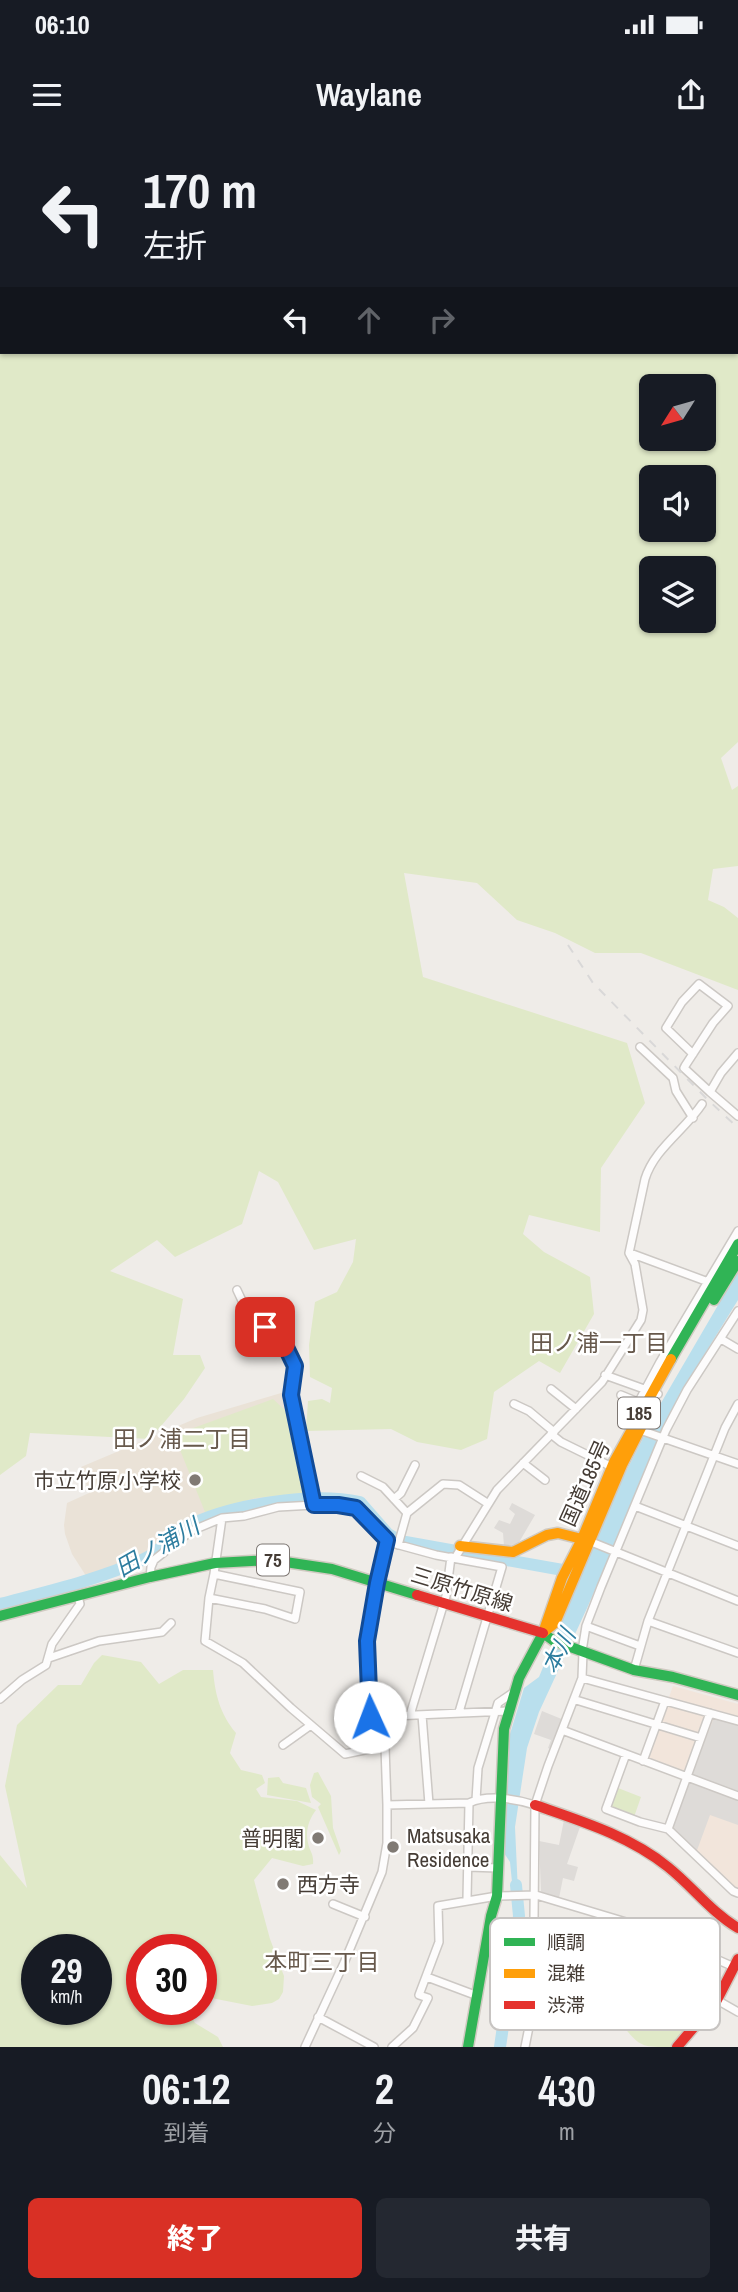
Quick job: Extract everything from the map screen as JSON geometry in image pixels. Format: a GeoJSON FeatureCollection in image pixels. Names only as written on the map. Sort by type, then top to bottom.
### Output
{"type":"FeatureCollection","features":[{"type":"Feature","properties":{"kind":"main road","name":"国道185号"},"geometry":{"type":"LineString","coordinates":[[651,1392],[727,1271],[738,1244]]}},
{"type":"Feature","properties":{"kind":"main road","name":"国道185号"},"geometry":{"type":"LineString","coordinates":[[491,1918],[497,1896],[503,1800],[502,1737],[514,1692],[543,1633],[546,1620],[588,1541],[651,1392],[710,1283],[738,1261]]}},
{"type":"Feature","properties":{"kind":"main road","name":"国道185号"},"geometry":{"type":"LineString","coordinates":[[588,1541],[612,1467],[637,1427]]}},
{"type":"Feature","properties":{"kind":"main road"},"geometry":{"type":"LineString","coordinates":[[456,1553],[513,1552],[547,1535],[558,1533],[588,1541]]}},
{"type":"Feature","properties":{"kind":"main road","name":"三原竹原線"},"geometry":{"type":"LineString","coordinates":[[0,1616],[150,1577],[272,1560],[332,1569],[543,1633]]}},
{"type":"Feature","properties":{"kind":"main road"},"geometry":{"type":"LineString","coordinates":[[543,1633],[578,1647],[738,1695]]}},
{"type":"Feature","properties":{"kind":"main road"},"geometry":{"type":"LineString","coordinates":[[635,1665],[738,1686]]}},
{"type":"Feature","properties":{"kind":"main road"},"geometry":{"type":"LineString","coordinates":[[536,1805],[600,1828],[646,1852],[670,1869],[710,1908],[738,1928]]}},
{"type":"Feature","properties":{"kind":"main road","name":"国道185号"},"geometry":{"type":"LineString","coordinates":[[468,2047],[490,1921]]}},
{"type":"Feature","properties":{"kind":"main road"},"geometry":{"type":"LineString","coordinates":[[720,1994],[736,1963]]}},
{"type":"Feature","properties":{"kind":"main road"},"geometry":{"type":"LineString","coordinates":[[677,2047],[691,2030]]}},
{"type":"Feature","properties":{"kind":"street"},"geometry":{"type":"LineString","coordinates":[[693,1054],[666,1028],[682,1002],[699,984],[728,1006],[713,1023],[684,1068],[738,1116]]}},
{"type":"Feature","properties":{"kind":"street"},"geometry":{"type":"LineString","coordinates":[[640,1047],[673,1078],[676,1091],[693,1118]]}},
{"type":"Feature","properties":{"kind":"street"},"geometry":{"type":"LineString","coordinates":[[710,1092],[721,1073],[738,1053]]}},
{"type":"Feature","properties":{"kind":"street"},"geometry":{"type":"LineString","coordinates":[[410,1715],[456,1553],[487,1503],[602,1382],[641,1320],[643,1310],[635,1264],[629,1252],[648,1168],[693,1118],[702,1104]]}},
{"type":"Feature","properties":{"kind":"street"},"geometry":{"type":"LineString","coordinates":[[629,1252],[710,1283],[738,1231]]}},
{"type":"Feature","properties":{"kind":"street"},"geometry":{"type":"LineString","coordinates":[[237,1290],[251,1320],[280,1335],[295,1366],[291,1395],[313,1501]]}},
{"type":"Feature","properties":{"kind":"street"},"geometry":{"type":"LineString","coordinates":[[534,1918],[536,1805],[582,1678],[578,1647],[613,1551],[635,1506],[661,1439],[687,1390],[738,1311]]}},
{"type":"Feature","properties":{"kind":"street"},"geometry":{"type":"LineString","coordinates":[[721,1339],[738,1349]]}},
{"type":"Feature","properties":{"kind":"street"},"geometry":{"type":"LineString","coordinates":[[605,1375],[651,1392]]}},
{"type":"Feature","properties":{"kind":"street"},"geometry":{"type":"LineString","coordinates":[[551,1389],[576,1409]]}},
{"type":"Feature","properties":{"kind":"street"},"geometry":{"type":"LineString","coordinates":[[638,1402],[651,1392]]}},
{"type":"Feature","properties":{"kind":"street"},"geometry":{"type":"LineString","coordinates":[[621,1395],[638,1402]]}},
{"type":"Feature","properties":{"kind":"street"},"geometry":{"type":"LineString","coordinates":[[638,1402],[637,1427],[661,1439],[738,1464]]}},
{"type":"Feature","properties":{"kind":"street"},"geometry":{"type":"LineString","coordinates":[[513,1404],[529,1411],[561,1442],[612,1467]]}},
{"type":"Feature","properties":{"kind":"street"},"geometry":{"type":"LineString","coordinates":[[635,1665],[648,1621],[737,1407]]}},
{"type":"Feature","properties":{"kind":"street"},"geometry":{"type":"LineString","coordinates":[[523,1463],[545,1480]]}},
{"type":"Feature","properties":{"kind":"street"},"geometry":{"type":"LineString","coordinates":[[394,1499],[401,1493],[415,1465]]}},
{"type":"Feature","properties":{"kind":"street"},"geometry":{"type":"LineString","coordinates":[[361,1476],[383,1487],[407,1513]]}},
{"type":"Feature","properties":{"kind":"street"},"geometry":{"type":"LineString","coordinates":[[398,1545],[407,1513],[443,1484],[459,1485],[487,1503]]}},
{"type":"Feature","properties":{"kind":"street"},"geometry":{"type":"LineString","coordinates":[[150,1577],[155,1560],[191,1531],[222,1518],[313,1501],[356,1508],[387,1540],[398,1545],[456,1553],[502,1567],[459,1712]]}},
{"type":"Feature","properties":{"kind":"street"},"geometry":{"type":"LineString","coordinates":[[635,1506],[738,1546]]}},
{"type":"Feature","properties":{"kind":"street"},"geometry":{"type":"LineString","coordinates":[[222,1518],[205,1641],[243,1663],[345,1754],[384,1746]]}},
{"type":"Feature","properties":{"kind":"street"},"geometry":{"type":"LineString","coordinates":[[387,1540],[367,1641],[370,1717],[508,1711]]}},
{"type":"Feature","properties":{"kind":"street"},"geometry":{"type":"LineString","coordinates":[[588,1541],[738,1601]]}},
{"type":"Feature","properties":{"kind":"street"},"geometry":{"type":"LineString","coordinates":[[209,1598],[265,1609],[295,1619],[300,1592],[214,1568]]}},
{"type":"Feature","properties":{"kind":"street"},"geometry":{"type":"LineString","coordinates":[[0,1699],[22,1680],[46,1665],[52,1644],[80,1604],[78,1596]]}},
{"type":"Feature","properties":{"kind":"street"},"geometry":{"type":"LineString","coordinates":[[648,1621],[737,1650]]}},
{"type":"Feature","properties":{"kind":"street"},"geometry":{"type":"LineString","coordinates":[[49,1658],[99,1641],[162,1632],[171,1623]]}},
{"type":"Feature","properties":{"kind":"street"},"geometry":{"type":"LineString","coordinates":[[586,1626],[640,1646]]}},
{"type":"Feature","properties":{"kind":"street"},"geometry":{"type":"LineString","coordinates":[[582,1678],[738,1721]]}},
{"type":"Feature","properties":{"kind":"street"},"geometry":{"type":"LineString","coordinates":[[467,1899],[472,1801],[478,1768],[498,1703],[514,1692]]}},
{"type":"Feature","properties":{"kind":"street"},"geometry":{"type":"LineString","coordinates":[[576,1700],[701,1738]]}},
{"type":"Feature","properties":{"kind":"street"},"geometry":{"type":"LineString","coordinates":[[643,1761],[665,1701]]}},
{"type":"Feature","properties":{"kind":"street"},"geometry":{"type":"LineString","coordinates":[[668,1829],[710,1713]]}},
{"type":"Feature","properties":{"kind":"street"},"geometry":{"type":"LineString","coordinates":[[422,1715],[429,1804]]}},
{"type":"Feature","properties":{"kind":"street"},"geometry":{"type":"LineString","coordinates":[[305,2047],[365,1917],[382,1872],[387,1843],[384,1717]]}},
{"type":"Feature","properties":{"kind":"street"},"geometry":{"type":"LineString","coordinates":[[283,1745],[311,1725]]}},
{"type":"Feature","properties":{"kind":"street"},"geometry":{"type":"LineString","coordinates":[[562,1730],[738,1796]]}},
{"type":"Feature","properties":{"kind":"street"},"geometry":{"type":"LineString","coordinates":[[626,1754],[606,1809],[668,1829],[738,1893]]}},
{"type":"Feature","properties":{"kind":"street"},"geometry":{"type":"LineString","coordinates":[[387,1805],[520,1800],[536,1805]]}},
{"type":"Feature","properties":{"kind":"street"},"geometry":{"type":"LineString","coordinates":[[468,1867],[498,1868]]}},
{"type":"Feature","properties":{"kind":"street"},"geometry":{"type":"LineString","coordinates":[[392,2047],[413,2028],[428,1998],[419,1995],[439,1942],[439,1906],[467,1899],[536,1895],[613,1918]]}},
{"type":"Feature","properties":{"kind":"street"},"geometry":{"type":"LineString","coordinates":[[334,1904],[365,1917]]}},
{"type":"Feature","properties":{"kind":"street"},"geometry":{"type":"LineString","coordinates":[[427,1977],[475,1995]]}},
{"type":"Feature","properties":{"kind":"street"},"geometry":{"type":"LineString","coordinates":[[720,2002],[738,2012]]}},
{"type":"Feature","properties":{"kind":"street"},"geometry":{"type":"LineString","coordinates":[[318,2017],[374,2047]]}},
{"type":"Feature","properties":{"kind":"shaded area","name":"市立竹原小学校"},"geometry":{"type":"Polygon","coordinates":[[[288,1391],[308,1497],[251,1502],[217,1511],[181,1527],[142,1557],[101,1576],[88,1579],[72,1554],[64,1525],[67,1503],[89,1493],[81,1467],[197,1418],[288,1391]]]}},
{"type":"Feature","properties":{"kind":"shaded area"},"geometry":{"type":"Polygon","coordinates":[[[512,1503],[535,1515],[518,1544],[504,1546],[503,1533],[494,1528],[499,1520],[510,1524],[515,1514],[509,1509],[512,1503]]]}},
{"type":"Feature","properties":{"kind":"shaded area"},"geometry":{"type":"Polygon","coordinates":[[[673,1686],[738,1704],[738,1892],[670,1831],[690,1775],[647,1759],[673,1686]]]}},
{"type":"Feature","properties":{"kind":"shaded area"},"geometry":{"type":"Polygon","coordinates":[[[542,1711],[564,1720],[553,1750],[548,1748],[551,1740],[534,1734],[542,1711]]]}},
{"type":"Feature","properties":{"kind":"shaded area"},"geometry":{"type":"Polygon","coordinates":[[[714,1718],[738,1724],[738,1792],[691,1775],[714,1718]]]}},
{"type":"Feature","properties":{"kind":"shaded area"},"geometry":{"type":"Polygon","coordinates":[[[689,1781],[738,1799],[738,1825],[710,1815],[696,1853],[671,1830],[689,1781]]]}},
{"type":"Feature","properties":{"kind":"shaded area"},"geometry":{"type":"Polygon","coordinates":[[[564,1820],[580,1827],[567,1864],[578,1867],[574,1881],[563,1878],[559,1898],[541,1891],[539,1841],[559,1845],[564,1820]]]}},
{"type":"Feature","properties":{"kind":"green space"},"geometry":{"type":"Polygon","coordinates":[[[0,354],[738,354],[738,742],[721,758],[732,790],[738,786],[738,866],[713,869],[708,900],[724,907],[738,918],[738,990],[641,953],[595,953],[555,933],[517,920],[477,883],[404,873],[423,977],[627,1043],[645,1103],[601,1168],[600,1232],[529,1215],[523,1234],[544,1252],[590,1277],[594,1314],[560,1373],[539,1361],[494,1392],[487,1439],[461,1450],[417,1442],[391,1429],[306,1431],[308,1401],[322,1399],[330,1403],[332,1388],[310,1377],[309,1345],[315,1302],[337,1292],[353,1262],[356,1239],[314,1250],[278,1182],[259,1171],[242,1224],[175,1257],[157,1240],[110,1271],[183,1299],[173,1355],[200,1355],[205,1368],[184,1399],[150,1439],[30,1433],[26,1456],[0,1475],[0,354]]]}},
{"type":"Feature","properties":{"kind":"green space"},"geometry":{"type":"Polygon","coordinates":[[[273,1399],[285,1410],[303,1493],[255,1498],[205,1512],[174,1435],[273,1399]]]}},
{"type":"Feature","properties":{"kind":"green space"},"geometry":{"type":"Polygon","coordinates":[[[102,1655],[141,1662],[159,1684],[183,1670],[213,1670],[219,1703],[236,1733],[230,1753],[241,1770],[262,1775],[265,1783],[256,1789],[261,1797],[297,1801],[316,1810],[307,1834],[313,1864],[303,1866],[272,1858],[254,1880],[270,1939],[284,1976],[283,1992],[279,1999],[272,2003],[252,2006],[217,1999],[217,1934],[126,1934],[126,2025],[198,2025],[218,2037],[223,2047],[0,2047],[0,1855],[27,1888],[5,1786],[17,1725],[58,1685],[81,1685],[102,1655]]]}},
{"type":"Feature","properties":{"kind":"green space"},"geometry":{"type":"Polygon","coordinates":[[[318,1772],[331,1796],[333,1828],[341,1851],[339,1855],[318,1807],[321,1804],[312,1797],[310,1785],[314,1773],[318,1772]]]}},
{"type":"Feature","properties":{"kind":"green space"},"geometry":{"type":"Polygon","coordinates":[[[279,1777],[283,1783],[306,1788],[311,1803],[267,1795],[268,1778],[279,1777]]]}},
{"type":"Feature","properties":{"kind":"green space"},"geometry":{"type":"Polygon","coordinates":[[[618,1788],[641,1797],[634,1817],[610,1808],[618,1788]]]}},
{"type":"Feature","properties":{"kind":"green space"},"geometry":{"type":"Polygon","coordinates":[[[627,2030],[687,2030],[671,2047],[647,2046],[637,2041],[627,2030]]]}},
{"type":"Feature","properties":{"kind":"water"},"geometry":{"type":"Polygon","coordinates":[[[738,1237],[738,1300],[677,1399],[539,1712],[527,1748],[515,1827],[518,1892],[513,1892],[510,1862],[504,1853],[505,1799],[510,1734],[524,1688],[539,1677],[614,1495],[661,1403],[735,1276],[738,1237]]]}},
{"type":"Feature","properties":{"kind":"waterway","name":"田ノ浦川"},"geometry":{"type":"LineString","coordinates":[[0,1604],[126,1566],[150,1556],[181,1530],[204,1519],[248,1506],[295,1499],[341,1499],[360,1502],[388,1534],[400,1541],[574,1572]]}},
{"type":"Feature","properties":{"kind":"waterway","name":"本川"},"geometry":{"type":"LineString","coordinates":[[516,1885],[519,1918]]}},
{"type":"Feature","properties":{"kind":"waterway","name":"本川"},"geometry":{"type":"LineString","coordinates":[[500,2047],[502,2030]]}},
{"type":"Feature","properties":{"kind":"railway"},"geometry":{"type":"LineString","coordinates":[[568,945],[593,983],[738,1128]]}},
{"type":"Feature","properties":{"kind":"traffic: fast"},"geometry":{"type":"LineString","coordinates":[[671,1359],[738,1244]]}},
{"type":"Feature","properties":{"kind":"traffic: fast"},"geometry":{"type":"LineString","coordinates":[[714,1300],[738,1261]]}},
{"type":"Feature","properties":{"kind":"traffic: fast"},"geometry":{"type":"LineString","coordinates":[[0,1616],[215,1563],[272,1560],[332,1569],[417,1595]]}},
{"type":"Feature","properties":{"kind":"traffic: fast"},"geometry":{"type":"LineString","coordinates":[[491,1918],[497,1896],[504,1729],[519,1678],[543,1633]]}},
{"type":"Feature","properties":{"kind":"traffic: fast"},"geometry":{"type":"LineString","coordinates":[[543,1633],[554,1641],[634,1670],[673,1677],[738,1695]]}},
{"type":"Feature","properties":{"kind":"traffic: fast"},"geometry":{"type":"LineString","coordinates":[[468,2047],[490,1922]]}},
{"type":"Feature","properties":{"kind":"traffic: slow"},"geometry":{"type":"LineString","coordinates":[[543,1633],[562,1578],[582,1539],[614,1462],[671,1359]]}},
{"type":"Feature","properties":{"kind":"traffic: slow"},"geometry":{"type":"LineString","coordinates":[[543,1633],[555,1623],[622,1465],[649,1412]]}},
{"type":"Feature","properties":{"kind":"traffic: slow"},"geometry":{"type":"LineString","coordinates":[[460,1546],[513,1552],[547,1535],[558,1533],[582,1539]]}},
{"type":"Feature","properties":{"kind":"traffic: jam"},"geometry":{"type":"LineString","coordinates":[[417,1595],[543,1633]]}},
{"type":"Feature","properties":{"kind":"traffic: jam"},"geometry":{"type":"LineString","coordinates":[[535,1805],[604,1830],[638,1846],[668,1867],[719,1915],[738,1928]]}},
{"type":"Feature","properties":{"kind":"traffic: jam"},"geometry":{"type":"LineString","coordinates":[[720,1994],[738,1959]]}},
{"type":"Feature","properties":{"kind":"traffic: jam"},"geometry":{"type":"LineString","coordinates":[[677,2047],[691,2030]]}},
{"type":"Feature","properties":{"kind":"place","name":"市立竹原小学校"},"geometry":{"type":"Point","coordinates":[195,1480]}},
{"type":"Feature","properties":{"kind":"place","name":"普明閣"},"geometry":{"type":"Point","coordinates":[318,1838]}},
{"type":"Feature","properties":{"kind":"place","name":"Matsusaka Residence"},"geometry":{"type":"Point","coordinates":[393,1847]}},
{"type":"Feature","properties":{"kind":"place","name":"西方寺"},"geometry":{"type":"Point","coordinates":[283,1884]}},
{"type":"Feature","properties":{"kind":"district","name":"田ノ浦一丁目"},"geometry":{"type":"Point","coordinates":[599,1342]}},
{"type":"Feature","properties":{"kind":"district","name":"田ノ浦二丁目"},"geometry":{"type":"Point","coordinates":[182,1438]}},
{"type":"Feature","properties":{"kind":"district","name":"本町三丁目"},"geometry":{"type":"Point","coordinates":[322,1961]}},
{"type":"Feature","properties":{"kind":"route"},"geometry":{"type":"LineString","coordinates":[[265,1327],[280,1335],[295,1366],[291,1395],[314,1505],[356,1508],[387,1540],[367,1641],[370,1717]]}}]}
